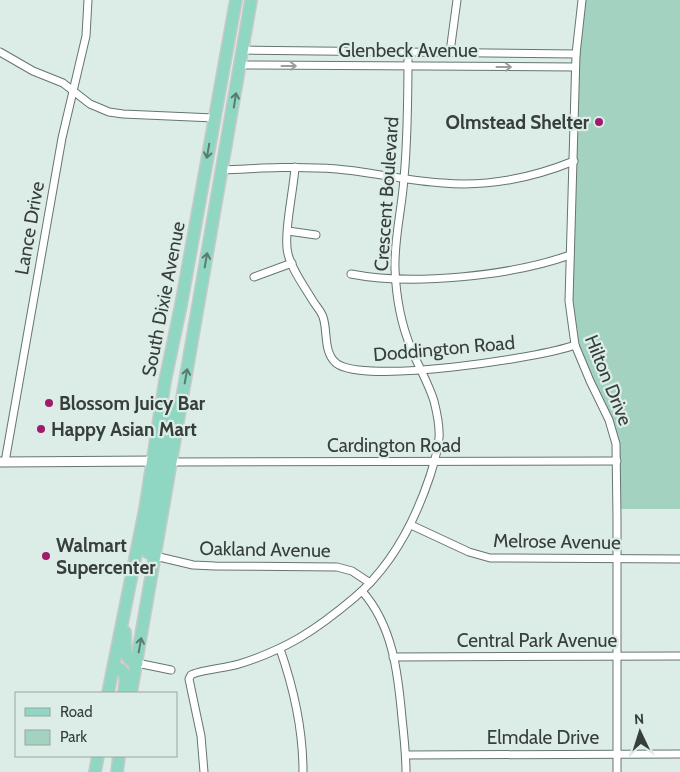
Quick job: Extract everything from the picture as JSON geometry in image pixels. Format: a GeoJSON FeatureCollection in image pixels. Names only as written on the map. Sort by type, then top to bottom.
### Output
{"type":"FeatureCollection","features":[{"type":"Feature","properties":{"kind":"main road","name":"South Dixie Avenue"},"geometry":{"type":"LineString","coordinates":[[131,692],[160,528],[161,461],[214,118],[236,0]]}},
{"type":"Feature","properties":{"kind":"main road","name":"South Dixie Avenue"},"geometry":{"type":"LineString","coordinates":[[108,692],[132,580],[144,509],[182,402],[251,0]]}},
{"type":"Feature","properties":{"kind":"main road"},"geometry":{"type":"LineString","coordinates":[[132,580],[138,569],[155,556],[147,552],[150,528],[144,509]]}},
{"type":"Feature","properties":{"kind":"main road"},"geometry":{"type":"LineString","coordinates":[[123,618],[127,658],[131,662],[137,663]]}},
{"type":"Feature","properties":{"kind":"main road"},"geometry":{"type":"LineString","coordinates":[[114,666],[122,669],[124,674],[126,680],[124,692]]}},
{"type":"Feature","properties":{"kind":"main road"},"geometry":{"type":"LineString","coordinates":[[95,772],[98,757]]}},
{"type":"Feature","properties":{"kind":"main road"},"geometry":{"type":"LineString","coordinates":[[117,772],[119,757]]}},
{"type":"Feature","properties":{"kind":"street","name":"Lance Drive"},"geometry":{"type":"LineString","coordinates":[[2,462],[62,138],[86,36],[88,0]]}},
{"type":"Feature","properties":{"kind":"street"},"geometry":{"type":"LineString","coordinates":[[450,52],[457,0]]}},
{"type":"Feature","properties":{"kind":"street","name":"Hilton Drive"},"geometry":{"type":"LineString","coordinates":[[582,0],[575,67],[570,309],[576,346],[590,381],[610,420],[616,444],[617,772]]}},
{"type":"Feature","properties":{"kind":"street","name":"Glenbeck Avenue"},"geometry":{"type":"LineString","coordinates":[[242,50],[576,54]]}},
{"type":"Feature","properties":{"kind":"street"},"geometry":{"type":"LineString","coordinates":[[0,52],[33,71],[63,83],[90,104],[109,112],[214,118]]}},
{"type":"Feature","properties":{"kind":"street","name":"Crescent Boulevard"},"geometry":{"type":"LineString","coordinates":[[204,772],[202,736],[189,679],[193,673],[238,665],[280,649],[306,635],[362,591],[394,553],[411,525],[434,461],[439,437],[437,414],[429,387],[405,332],[396,279],[396,233],[404,179],[408,123],[408,52]]}},
{"type":"Feature","properties":{"kind":"street","name":"Glenbeck Avenue"},"geometry":{"type":"LineString","coordinates":[[240,65],[575,67]]}},
{"type":"Feature","properties":{"kind":"street"},"geometry":{"type":"LineString","coordinates":[[222,170],[295,167],[338,169],[443,183],[486,183],[520,178],[574,161]]}},
{"type":"Feature","properties":{"kind":"street","name":"Doddington Road"},"geometry":{"type":"LineString","coordinates":[[295,167],[288,231],[288,253],[323,316],[328,351],[334,362],[344,368],[360,371],[422,370],[486,363],[576,346]]}},
{"type":"Feature","properties":{"kind":"street"},"geometry":{"type":"LineString","coordinates":[[288,231],[316,235]]}},
{"type":"Feature","properties":{"kind":"street"},"geometry":{"type":"LineString","coordinates":[[351,274],[396,279],[444,278],[483,274],[536,264],[570,255]]}},
{"type":"Feature","properties":{"kind":"street"},"geometry":{"type":"LineString","coordinates":[[254,277],[292,263]]}},
{"type":"Feature","properties":{"kind":"street","name":"Cardington Road"},"geometry":{"type":"LineString","coordinates":[[2,462],[617,461]]}},
{"type":"Feature","properties":{"kind":"street","name":"Melrose Avenue"},"geometry":{"type":"LineString","coordinates":[[411,525],[469,552],[490,558],[680,559]]}},
{"type":"Feature","properties":{"kind":"street","name":"Oakland Avenue"},"geometry":{"type":"LineString","coordinates":[[155,556],[194,565],[337,567],[352,571],[370,583]]}},
{"type":"Feature","properties":{"kind":"street"},"geometry":{"type":"LineString","coordinates":[[362,591],[372,603],[383,623],[393,657],[399,689],[406,772]]}},
{"type":"Feature","properties":{"kind":"street"},"geometry":{"type":"LineString","coordinates":[[280,649],[295,697],[302,741],[303,772]]}},
{"type":"Feature","properties":{"kind":"street","name":"Central Park Avenue"},"geometry":{"type":"LineString","coordinates":[[393,657],[680,656]]}},
{"type":"Feature","properties":{"kind":"street"},"geometry":{"type":"LineString","coordinates":[[137,663],[171,670]]}},
{"type":"Feature","properties":{"kind":"street","name":"Elmdale Drive"},"geometry":{"type":"LineString","coordinates":[[406,755],[680,754]]}},
{"type":"Feature","properties":{"kind":"green space"},"geometry":{"type":"Polygon","coordinates":[[[582,0],[680,0],[680,509],[617,509],[616,444],[580,359],[570,317],[574,128],[582,0]]]}},
{"type":"Feature","properties":{"kind":"place","name":"Olmstead Shelter"},"geometry":{"type":"Point","coordinates":[599,122]}},
{"type":"Feature","properties":{"kind":"place","name":"Blossom Juicy Bar"},"geometry":{"type":"Point","coordinates":[49,403]}},
{"type":"Feature","properties":{"kind":"place","name":"Happy Asian Mart"},"geometry":{"type":"Point","coordinates":[41,429]}},
{"type":"Feature","properties":{"kind":"place","name":"Walmart Supercenter"},"geometry":{"type":"Point","coordinates":[46,556]}}]}
